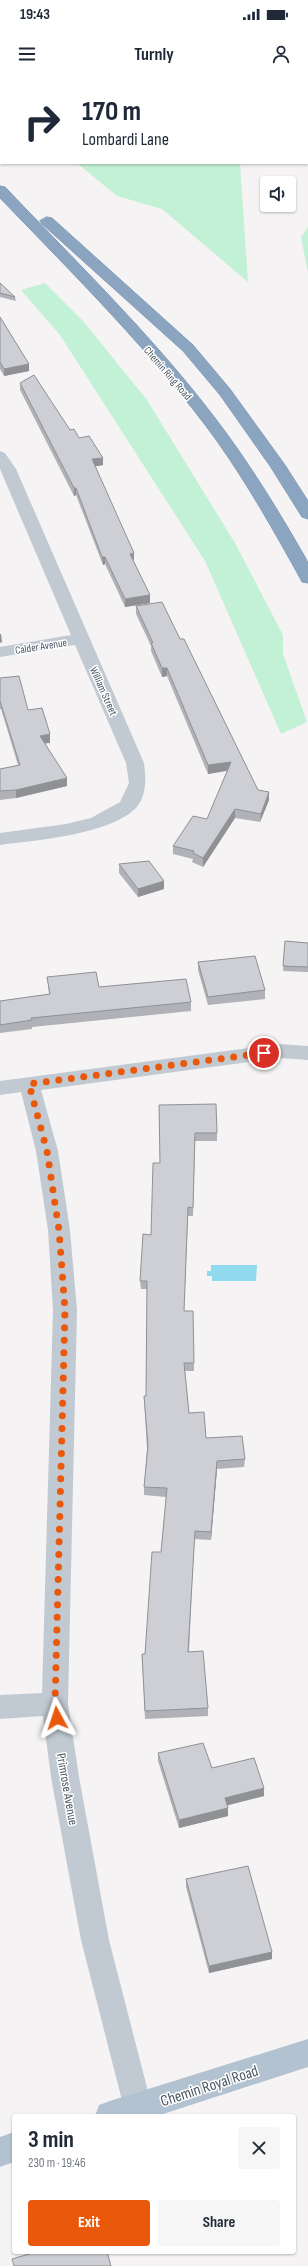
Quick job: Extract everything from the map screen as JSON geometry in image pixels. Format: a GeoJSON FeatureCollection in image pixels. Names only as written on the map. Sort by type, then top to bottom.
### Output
{"type":"FeatureCollection","features":[{"type":"Feature","properties":{"kind":"highway"},"geometry":{"type":"LineString","coordinates":[[0,183],[59,231],[188,348],[225,392],[277,466],[308,514]]}},
{"type":"Feature","properties":{"kind":"highway","name":"Chemin Ring Road"},"geometry":{"type":"LineString","coordinates":[[0,190],[163,365],[208,420],[280,528],[308,578]]}},
{"type":"Feature","properties":{"kind":"main road","name":"Chemin Royal Road"},"geometry":{"type":"LineString","coordinates":[[123,2112],[308,2053]]}},
{"type":"Feature","properties":{"kind":"main road"},"geometry":{"type":"LineString","coordinates":[[0,2152],[12,2148]]}},
{"type":"Feature","properties":{"kind":"street","name":"William Street"},"geometry":{"type":"LineString","coordinates":[[0,456],[8,469],[135,763],[138,783],[128,805],[98,822],[66,830],[0,839]]}},
{"type":"Feature","properties":{"kind":"street","name":"Calder Avenue"},"geometry":{"type":"LineString","coordinates":[[0,652],[81,639]]}},
{"type":"Feature","properties":{"kind":"street"},"geometry":{"type":"LineString","coordinates":[[0,1088],[279,1051],[308,1053]]}},
{"type":"Feature","properties":{"kind":"street","name":"Primrose Avenue"},"geometry":{"type":"LineString","coordinates":[[29,1084],[47,1151],[59,1230],[65,1310],[55,1704],[65,1777],[95,1940],[123,2112]]}},
{"type":"Feature","properties":{"kind":"street"},"geometry":{"type":"LineString","coordinates":[[0,1707],[55,1704]]}},
{"type":"Feature","properties":{"kind":"green space"},"geometry":{"type":"Polygon","coordinates":[[[78,164],[240,164],[248,282],[162,209],[117,196],[78,164]]]}},
{"type":"Feature","properties":{"kind":"green space"},"geometry":{"type":"Polygon","coordinates":[[[308,227],[308,273],[301,237],[308,227]]]}},
{"type":"Feature","properties":{"kind":"green space"},"geometry":{"type":"Polygon","coordinates":[[[45,283],[83,321],[147,400],[235,543],[283,635],[283,654],[307,722],[281,734],[205,561],[60,335],[21,290],[45,283]]]}},
{"type":"Feature","properties":{"kind":"water"},"geometry":{"type":"Polygon","coordinates":[[[211,1265],[257,1265],[256,1281],[212,1281],[212,1276],[207,1276],[207,1271],[211,1271],[211,1265]]]}},
{"type":"Feature","properties":{"kind":"building"},"geometry":{"type":"Polygon","coordinates":[[[0,283],[15,297],[0,293],[0,283]]]}},
{"type":"Feature","properties":{"kind":"building"},"geometry":{"type":"Polygon","coordinates":[[[0,317],[29,364],[4,369],[0,362],[0,317]]]}},
{"type":"Feature","properties":{"kind":"building"},"geometry":{"type":"Polygon","coordinates":[[[34,375],[70,430],[74,429],[79,438],[89,436],[103,458],[92,459],[134,553],[130,554],[150,595],[125,599],[105,557],[102,557],[76,488],[74,488],[20,383],[34,375]]]}},
{"type":"Feature","properties":{"kind":"building"},"geometry":{"type":"Polygon","coordinates":[[[162,602],[180,639],[184,639],[258,790],[269,792],[261,814],[235,809],[203,858],[193,853],[194,851],[173,846],[193,816],[207,819],[231,762],[208,765],[167,668],[162,668],[151,643],[153,643],[136,606],[162,602]]]}},
{"type":"Feature","properties":{"kind":"building"},"geometry":{"type":"Polygon","coordinates":[[[19,676],[28,710],[42,708],[50,734],[40,736],[67,778],[16,790],[0,791],[0,769],[20,765],[0,701],[0,678],[19,676]]]}},
{"type":"Feature","properties":{"kind":"building"},"geometry":{"type":"Polygon","coordinates":[[[149,861],[164,881],[138,889],[119,864],[149,861]]]}},
{"type":"Feature","properties":{"kind":"building"},"geometry":{"type":"Polygon","coordinates":[[[285,941],[308,943],[308,967],[283,966],[285,941]]]}},
{"type":"Feature","properties":{"kind":"building"},"geometry":{"type":"Polygon","coordinates":[[[255,956],[265,990],[208,997],[198,962],[255,956]]]}},
{"type":"Feature","properties":{"kind":"building"},"geometry":{"type":"Polygon","coordinates":[[[96,972],[99,987],[186,979],[191,1002],[31,1018],[32,1020],[0,1025],[0,1001],[50,994],[47,977],[96,972]]]}},
{"type":"Feature","properties":{"kind":"building"},"geometry":{"type":"Polygon","coordinates":[[[216,1104],[217,1133],[195,1133],[193,1208],[188,1207],[184,1311],[193,1311],[194,1363],[184,1363],[189,1413],[204,1412],[206,1438],[242,1436],[245,1459],[217,1461],[211,1532],[195,1531],[188,1652],[203,1651],[208,1708],[145,1711],[142,1654],[145,1654],[152,1552],[161,1552],[167,1488],[144,1487],[148,1446],[144,1396],[146,1396],[147,1281],[140,1281],[143,1234],[151,1235],[153,1163],[160,1163],[159,1105],[216,1104]]]}},
{"type":"Feature","properties":{"kind":"building"},"geometry":{"type":"Polygon","coordinates":[[[203,1743],[212,1768],[254,1758],[264,1788],[225,1798],[228,1808],[179,1820],[158,1753],[203,1743]]]}},
{"type":"Feature","properties":{"kind":"building"},"geometry":{"type":"Polygon","coordinates":[[[248,1866],[272,1952],[209,1966],[186,1879],[248,1866]]]}},
{"type":"Feature","properties":{"kind":"building"},"geometry":{"type":"Polygon","coordinates":[[[29,2254],[108,2254],[111,2266],[14,2266],[12,2259],[29,2254]]]}},
{"type":"Feature","properties":{"kind":"route"},"geometry":{"type":"LineString","coordinates":[[57,1718],[55,1704],[65,1310],[59,1230],[47,1151],[29,1084],[264,1053]]}}]}
